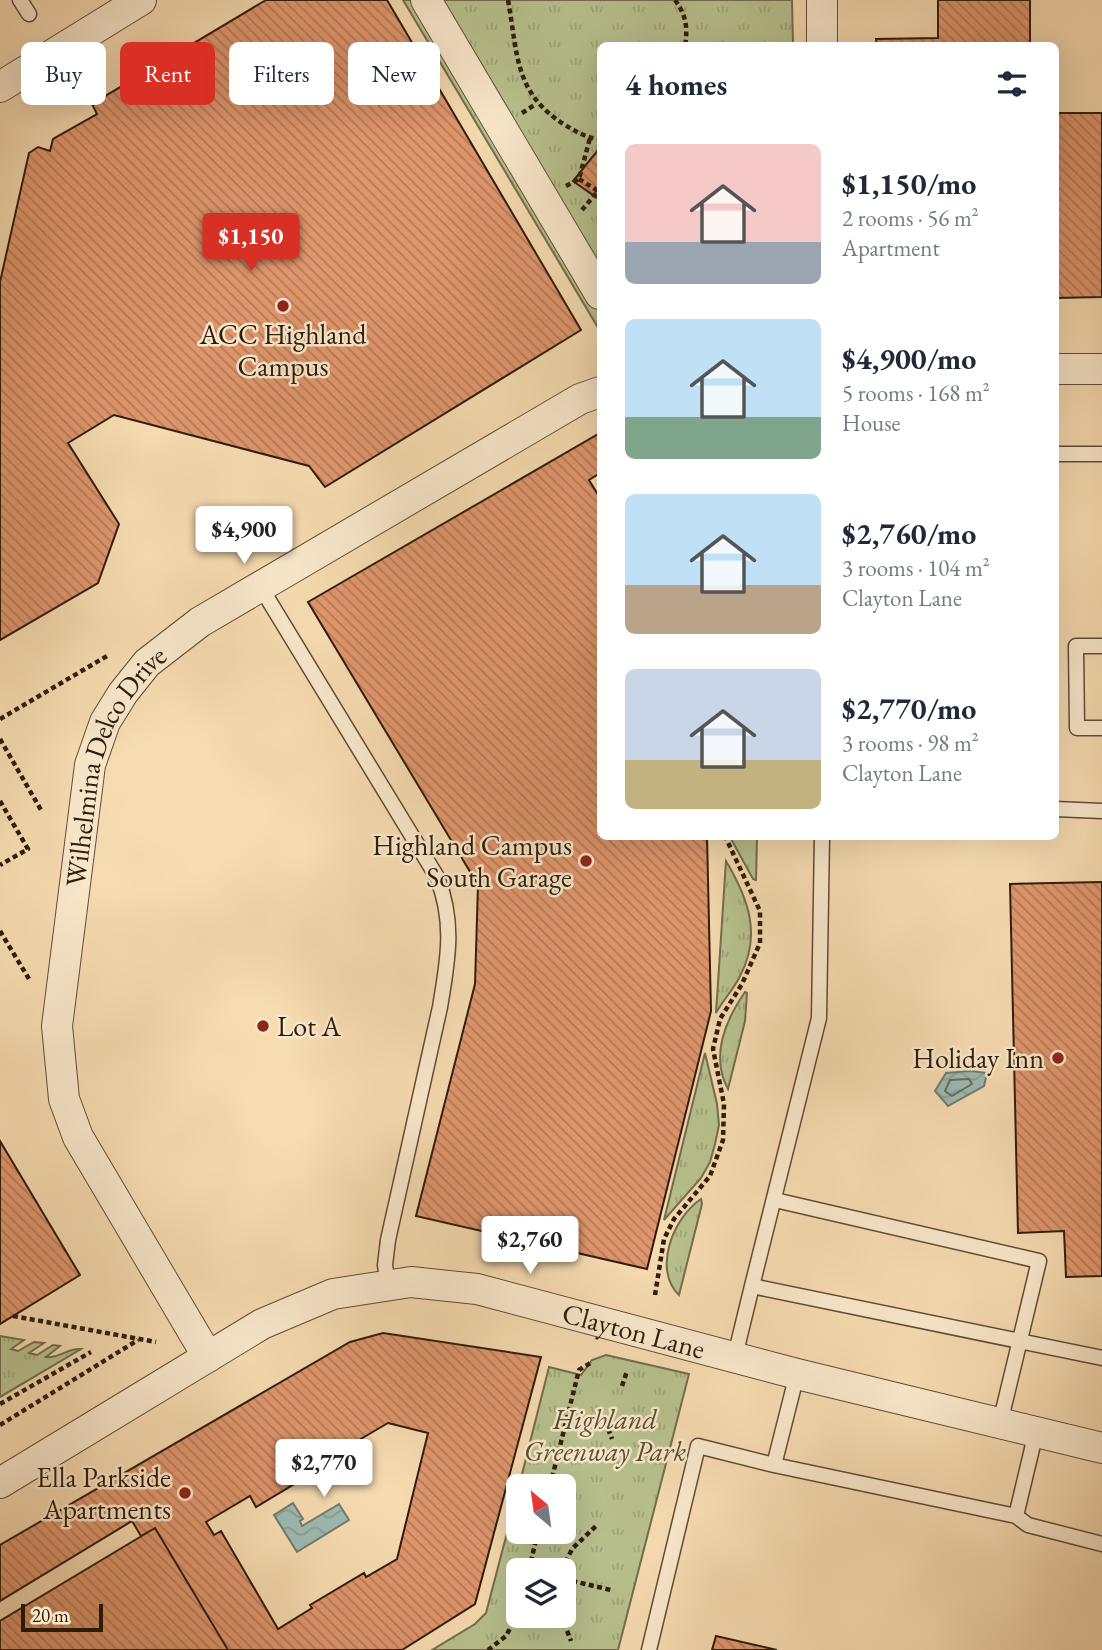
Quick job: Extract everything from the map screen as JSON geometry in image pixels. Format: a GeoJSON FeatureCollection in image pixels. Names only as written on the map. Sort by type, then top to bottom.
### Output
{"type":"FeatureCollection","features":[{"type":"Feature","properties":{"kind":"street"},"geometry":{"type":"LineString","coordinates":[[426,0],[597,289]]}},
{"type":"Feature","properties":{"kind":"street"},"geometry":{"type":"LineString","coordinates":[[822,0],[822,42]]}},
{"type":"Feature","properties":{"kind":"street"},"geometry":{"type":"LineString","coordinates":[[0,87],[133,2]]}},
{"type":"Feature","properties":{"kind":"street"},"geometry":{"type":"LineString","coordinates":[[1059,369],[1102,369]]}},
{"type":"Feature","properties":{"kind":"street","name":"Wilhelmina Delco Drive"},"geometry":{"type":"LineString","coordinates":[[208,1357],[78,1137],[64,1099],[57,1026],[90,765],[105,722],[123,693],[147,663],[200,622],[580,399],[597,393]]}},
{"type":"Feature","properties":{"kind":"street","name":"Clayton Lane"},"geometry":{"type":"LineString","coordinates":[[0,1483],[262,1324],[332,1294],[411,1282],[477,1289],[797,1374],[1102,1448]]}},
{"type":"Feature","properties":{"kind":"lane"},"geometry":{"type":"LineString","coordinates":[[20,0],[29,14]]}},
{"type":"Feature","properties":{"kind":"lane"},"geometry":{"type":"LineString","coordinates":[[1059,454],[1102,454]]}},
{"type":"Feature","properties":{"kind":"lane"},"geometry":{"type":"LineString","coordinates":[[260,586],[437,877],[447,904],[446,969],[388,1240],[385,1265],[388,1285]]}},
{"type":"Feature","properties":{"kind":"lane"},"geometry":{"type":"LineString","coordinates":[[1102,646],[1076,646],[1077,728],[1102,728]]}},
{"type":"Feature","properties":{"kind":"lane"},"geometry":{"type":"LineString","coordinates":[[1059,809],[1102,811]]}},
{"type":"Feature","properties":{"kind":"lane"},"geometry":{"type":"LineString","coordinates":[[735,1356],[819,1018],[822,840]]}},
{"type":"Feature","properties":{"kind":"lane"},"geometry":{"type":"LineString","coordinates":[[775,1200],[1040,1261],[1000,1423]]}},
{"type":"Feature","properties":{"kind":"lane"},"geometry":{"type":"LineString","coordinates":[[752,1286],[1102,1359]]}},
{"type":"Feature","properties":{"kind":"lane"},"geometry":{"type":"LineString","coordinates":[[774,1465],[797,1374]]}},
{"type":"Feature","properties":{"kind":"lane"},"geometry":{"type":"LineString","coordinates":[[1016,1516],[1037,1433]]}},
{"type":"Feature","properties":{"kind":"lane"},"geometry":{"type":"LineString","coordinates":[[649,1650],[698,1446],[774,1465],[1016,1516],[1028,1525],[1102,1544]]}},
{"type":"Feature","properties":{"kind":"path"},"geometry":{"type":"LineString","coordinates":[[508,0],[524,83],[537,104],[590,138],[597,139]]}},
{"type":"Feature","properties":{"kind":"path"},"geometry":{"type":"LineString","coordinates":[[675,0],[685,16],[688,29],[686,42]]}},
{"type":"Feature","properties":{"kind":"path"},"geometry":{"type":"LineString","coordinates":[[544,198],[579,179],[590,138]]}},
{"type":"Feature","properties":{"kind":"path"},"geometry":{"type":"LineString","coordinates":[[579,179],[597,190]]}},
{"type":"Feature","properties":{"kind":"path"},"geometry":{"type":"LineString","coordinates":[[564,230],[597,193]]}},
{"type":"Feature","properties":{"kind":"path"},"geometry":{"type":"LineString","coordinates":[[0,719],[107,656]]}},
{"type":"Feature","properties":{"kind":"path"},"geometry":{"type":"LineString","coordinates":[[0,740],[41,810]]}},
{"type":"Feature","properties":{"kind":"path"},"geometry":{"type":"LineString","coordinates":[[0,801],[28,849]]}},
{"type":"Feature","properties":{"kind":"path"},"geometry":{"type":"LineString","coordinates":[[655,1296],[664,1239],[674,1219],[710,1176],[723,1140],[724,1104],[713,1049],[720,1019],[742,984],[760,943],[760,911],[727,840]]}},
{"type":"Feature","properties":{"kind":"path"},"geometry":{"type":"LineString","coordinates":[[0,865],[28,849],[35,850]]}},
{"type":"Feature","properties":{"kind":"path"},"geometry":{"type":"LineString","coordinates":[[0,930],[29,979]]}},
{"type":"Feature","properties":{"kind":"path"},"geometry":{"type":"LineString","coordinates":[[13,1316],[156,1342]]}},
{"type":"Feature","properties":{"kind":"path"},"geometry":{"type":"LineString","coordinates":[[0,1424],[138,1340]]}},
{"type":"Feature","properties":{"kind":"path"},"geometry":{"type":"LineString","coordinates":[[0,1404],[90,1352]]}},
{"type":"Feature","properties":{"kind":"path"},"geometry":{"type":"LineString","coordinates":[[553,1474],[579,1370],[593,1362]]}},
{"type":"Feature","properties":{"kind":"path"},"geometry":{"type":"LineString","coordinates":[[622,1386],[626,1371]]}},
{"type":"Feature","properties":{"kind":"path"},"geometry":{"type":"LineString","coordinates":[[605,1421],[612,1439]]}},
{"type":"Feature","properties":{"kind":"path"},"geometry":{"type":"LineString","coordinates":[[568,1558],[572,1549],[598,1524]]}},
{"type":"Feature","properties":{"kind":"path"},"geometry":{"type":"LineString","coordinates":[[576,1582],[611,1590]]}},
{"type":"Feature","properties":{"kind":"path"},"geometry":{"type":"LineString","coordinates":[[488,1650],[506,1636],[510,1628]]}},
{"type":"Feature","properties":{"kind":"path"},"geometry":{"type":"LineString","coordinates":[[566,1628],[570,1641]]}},
{"type":"Feature","properties":{"kind":"green space"},"geometry":{"type":"Polygon","coordinates":[[[403,0],[792,0],[793,42],[597,42],[597,326],[440,62],[440,42],[428,42],[403,0]]]}},
{"type":"Feature","properties":{"kind":"green space"},"geometry":{"type":"Polygon","coordinates":[[[732,840],[757,840],[756,880],[732,840]]]}},
{"type":"Feature","properties":{"kind":"green space"},"geometry":{"type":"Polygon","coordinates":[[[726,861],[746,903],[751,931],[747,961],[716,1013],[726,861]]]}},
{"type":"Feature","properties":{"kind":"green space"},"geometry":{"type":"Polygon","coordinates":[[[745,992],[745,1021],[728,1089],[720,1064],[722,1039],[731,1015],[745,992]]]}},
{"type":"Feature","properties":{"kind":"green space"},"geometry":{"type":"Polygon","coordinates":[[[705,1053],[717,1104],[719,1125],[715,1144],[710,1162],[701,1178],[664,1220],[705,1053]]]}},
{"type":"Feature","properties":{"kind":"green space"},"geometry":{"type":"Polygon","coordinates":[[[701,1199],[679,1295],[667,1272],[670,1244],[682,1218],[701,1199]]]}},
{"type":"Feature","properties":{"kind":"green space"},"geometry":{"type":"Polygon","coordinates":[[[0,1336],[24,1340],[11,1349],[18,1351],[34,1342],[44,1343],[29,1353],[37,1355],[53,1345],[60,1346],[46,1357],[81,1349],[0,1397],[0,1336]]]}},
{"type":"Feature","properties":{"kind":"green space","name":"Highland Greenway Park"},"geometry":{"type":"Polygon","coordinates":[[[606,1355],[689,1374],[618,1650],[432,1650],[475,1624],[486,1613],[506,1537],[506,1544],[576,1544],[576,1474],[522,1474],[549,1367],[581,1375],[592,1360],[606,1355]]]}},
{"type":"Feature","properties":{"kind":"water"},"geometry":{"type":"Polygon","coordinates":[[[946,1073],[987,1073],[984,1086],[948,1106],[935,1091],[946,1073]]]}},
{"type":"Feature","properties":{"kind":"water"},"geometry":{"type":"Polygon","coordinates":[[[293,1503],[303,1519],[300,1521],[302,1526],[339,1504],[349,1520],[297,1552],[274,1515],[293,1503]]]}},
{"type":"Feature","properties":{"kind":"building","name":"ACC Highland Campus"},"geometry":{"type":"Polygon","coordinates":[[[266,0],[387,0],[412,42],[348,42],[348,105],[440,105],[440,90],[581,330],[325,487],[309,466],[114,415],[68,443],[119,524],[98,583],[0,640],[0,282],[29,153],[38,147],[50,151],[53,139],[97,114],[92,105],[106,105],[106,96],[120,87],[120,105],[215,105],[215,42],[196,42],[266,0]]]}},
{"type":"Feature","properties":{"kind":"building"},"geometry":{"type":"Polygon","coordinates":[[[938,0],[1030,0],[1030,42],[876,42],[876,39],[938,38],[938,0]]]}},
{"type":"Feature","properties":{"kind":"building"},"geometry":{"type":"Polygon","coordinates":[[[1059,113],[1102,113],[1102,297],[1059,298],[1059,113]]]}},
{"type":"Feature","properties":{"kind":"building"},"geometry":{"type":"Polygon","coordinates":[[[597,151],[597,198],[573,181],[597,151]]]}},
{"type":"Feature","properties":{"kind":"building","name":"Highland Campus South Garage"},"geometry":{"type":"Polygon","coordinates":[[[597,435],[597,475],[589,480],[597,493],[597,840],[707,840],[711,1011],[647,1269],[416,1216],[475,984],[478,885],[308,602],[597,435]]]}},
{"type":"Feature","properties":{"kind":"building","name":"Holiday Inn"},"geometry":{"type":"Polygon","coordinates":[[[1102,882],[1102,1276],[1066,1277],[1064,1231],[1018,1233],[1010,884],[1102,882]]]}},
{"type":"Feature","properties":{"kind":"building"},"geometry":{"type":"Polygon","coordinates":[[[0,1141],[80,1275],[0,1324],[0,1141]]]}},
{"type":"Feature","properties":{"kind":"building","name":"Ella Parkside Apartments"},"geometry":{"type":"Polygon","coordinates":[[[383,1333],[541,1357],[510,1474],[506,1474],[506,1488],[475,1604],[402,1650],[228,1650],[155,1528],[141,1536],[132,1521],[0,1601],[0,1545],[350,1342],[383,1333]],[[388,1423],[308,1470],[311,1474],[256,1507],[250,1496],[206,1522],[214,1535],[221,1531],[278,1629],[312,1608],[310,1605],[364,1573],[366,1577],[397,1559],[428,1433],[388,1423]]]}},
{"type":"Feature","properties":{"kind":"building"},"geometry":{"type":"Polygon","coordinates":[[[155,1528],[228,1650],[0,1650],[0,1621],[155,1528]]]}},
{"type":"Feature","properties":{"kind":"building"},"geometry":{"type":"Polygon","coordinates":[[[716,1636],[777,1650],[712,1650],[716,1636]]]}},
{"type":"Feature","properties":{"kind":"place","name":"ACC Highland Campus"},"geometry":{"type":"Point","coordinates":[283,306]}},
{"type":"Feature","properties":{"kind":"place","name":"Highland Campus South Garage"},"geometry":{"type":"Point","coordinates":[586,861]}},
{"type":"Feature","properties":{"kind":"place","name":"Lot A"},"geometry":{"type":"Point","coordinates":[263,1026]}},
{"type":"Feature","properties":{"kind":"place","name":"Holiday Inn"},"geometry":{"type":"Point","coordinates":[1058,1058]}},
{"type":"Feature","properties":{"kind":"place","name":"Ella Parkside Apartments"},"geometry":{"type":"Point","coordinates":[185,1493]}}]}
